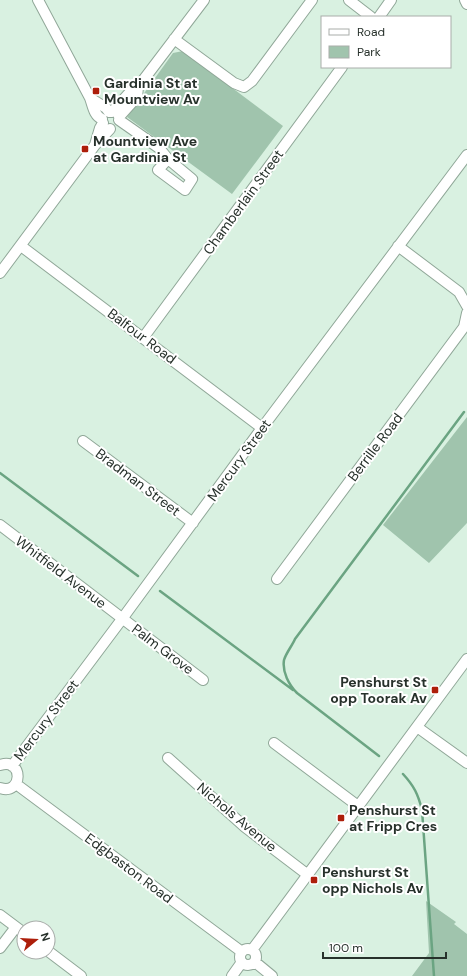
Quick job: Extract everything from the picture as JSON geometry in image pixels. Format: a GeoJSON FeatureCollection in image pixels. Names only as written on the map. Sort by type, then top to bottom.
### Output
{"type":"FeatureCollection","features":[{"type":"Feature","properties":{"kind":"street"},"geometry":{"type":"LineString","coordinates":[[38,0],[90,98],[106,108],[111,119],[159,148],[168,158]]}},
{"type":"Feature","properties":{"kind":"street"},"geometry":{"type":"LineString","coordinates":[[0,273],[95,145],[100,128],[137,97],[138,87],[204,0]]}},
{"type":"Feature","properties":{"kind":"street"},"geometry":{"type":"LineString","coordinates":[[174,39],[234,83],[244,87],[252,81],[312,0]]}},
{"type":"Feature","properties":{"kind":"street"},"geometry":{"type":"LineString","coordinates":[[349,0],[370,16]]}},
{"type":"Feature","properties":{"kind":"street"},"geometry":{"type":"LineString","coordinates":[[380,16],[391,0]]}},
{"type":"Feature","properties":{"kind":"street"},"geometry":{"type":"LineString","coordinates":[[465,0],[467,4]]}},
{"type":"Feature","properties":{"kind":"street","name":"Chamberlain Street"},"geometry":{"type":"LineString","coordinates":[[144,338],[341,68]]}},
{"type":"Feature","properties":{"kind":"street","name":"Mercury Street"},"geometry":{"type":"LineString","coordinates":[[12,766],[262,428],[467,155]]}},
{"type":"Feature","properties":{"kind":"street","name":"Balfour Road"},"geometry":{"type":"LineString","coordinates":[[21,246],[262,428]]}},
{"type":"Feature","properties":{"kind":"street"},"geometry":{"type":"LineString","coordinates":[[398,246],[459,292],[467,306]]}},
{"type":"Feature","properties":{"kind":"street","name":"Berrille Road"},"geometry":{"type":"LineString","coordinates":[[277,579],[464,327],[467,313]]}},
{"type":"Feature","properties":{"kind":"street","name":"Bradman Street"},"geometry":{"type":"LineString","coordinates":[[83,440],[193,523]]}},
{"type":"Feature","properties":{"kind":"street","name":"Whitfield Avenue"},"geometry":{"type":"LineString","coordinates":[[0,525],[122,619]]}},
{"type":"Feature","properties":{"kind":"street","name":"Palm Grove"},"geometry":{"type":"LineString","coordinates":[[122,619],[203,680]]}},
{"type":"Feature","properties":{"kind":"street"},"geometry":{"type":"LineString","coordinates":[[232,976],[245,955],[308,875],[467,659]]}},
{"type":"Feature","properties":{"kind":"street"},"geometry":{"type":"LineString","coordinates":[[417,727],[467,763]]}},
{"type":"Feature","properties":{"kind":"street"},"geometry":{"type":"LineString","coordinates":[[274,743],[358,806]]}},
{"type":"Feature","properties":{"kind":"street","name":"Nichols Avenue"},"geometry":{"type":"LineString","coordinates":[[168,758],[245,826],[308,875]]}},
{"type":"Feature","properties":{"kind":"street"},"geometry":{"type":"LineString","coordinates":[[0,765],[5,764],[12,766],[17,772],[18,776],[16,784],[10,788],[0,788]]}},
{"type":"Feature","properties":{"kind":"street","name":"Edgbaston Road"},"geometry":{"type":"LineString","coordinates":[[16,784],[245,955]]}},
{"type":"Feature","properties":{"kind":"street"},"geometry":{"type":"LineString","coordinates":[[0,915],[16,927]]}},
{"type":"Feature","properties":{"kind":"street"},"geometry":{"type":"LineString","coordinates":[[0,948],[16,934]]}},
{"type":"Feature","properties":{"kind":"street"},"geometry":{"type":"LineString","coordinates":[[245,955],[248,965],[255,962],[272,976]]}},
{"type":"Feature","properties":{"kind":"street"},"geometry":{"type":"LineString","coordinates":[[56,957],[81,976]]}},
{"type":"Feature","properties":{"kind":"green space"},"geometry":{"type":"Polygon","coordinates":[[[183,51],[283,126],[232,194],[127,117],[173,53],[183,51]]]}},
{"type":"Feature","properties":{"kind":"green space"},"geometry":{"type":"Polygon","coordinates":[[[467,417],[467,523],[429,563],[383,525],[467,417]]]}},
{"type":"Feature","properties":{"kind":"green space"},"geometry":{"type":"Polygon","coordinates":[[[426,901],[456,922],[454,924],[467,934],[467,976],[412,976],[429,953],[426,901]]]}},
{"type":"Feature","properties":{"kind":"waterway"},"geometry":{"type":"LineString","coordinates":[[297,693],[291,686],[284,669],[285,657],[295,639],[464,412]]}},
{"type":"Feature","properties":{"kind":"waterway"},"geometry":{"type":"LineString","coordinates":[[0,473],[138,576]]}},
{"type":"Feature","properties":{"kind":"waterway"},"geometry":{"type":"LineString","coordinates":[[160,591],[293,690]]}},
{"type":"Feature","properties":{"kind":"waterway"},"geometry":{"type":"LineString","coordinates":[[297,693],[379,756]]}},
{"type":"Feature","properties":{"kind":"waterway"},"geometry":{"type":"LineString","coordinates":[[403,774],[415,790],[422,810],[434,976]]}},
{"type":"Feature","properties":{"kind":"place","name":"Gardinia St at Mountview Av"},"geometry":{"type":"Point","coordinates":[96,91]}},
{"type":"Feature","properties":{"kind":"place","name":"Mountview Ave at Gardinia St"},"geometry":{"type":"Point","coordinates":[85,149]}},
{"type":"Feature","properties":{"kind":"place","name":"Penshurst St opp Toorak Av"},"geometry":{"type":"Point","coordinates":[435,690]}},
{"type":"Feature","properties":{"kind":"place","name":"Penshurst St at Fripp Cres"},"geometry":{"type":"Point","coordinates":[341,818]}},
{"type":"Feature","properties":{"kind":"place","name":"Penshurst St opp Nichols Av"},"geometry":{"type":"Point","coordinates":[314,880]}}]}
